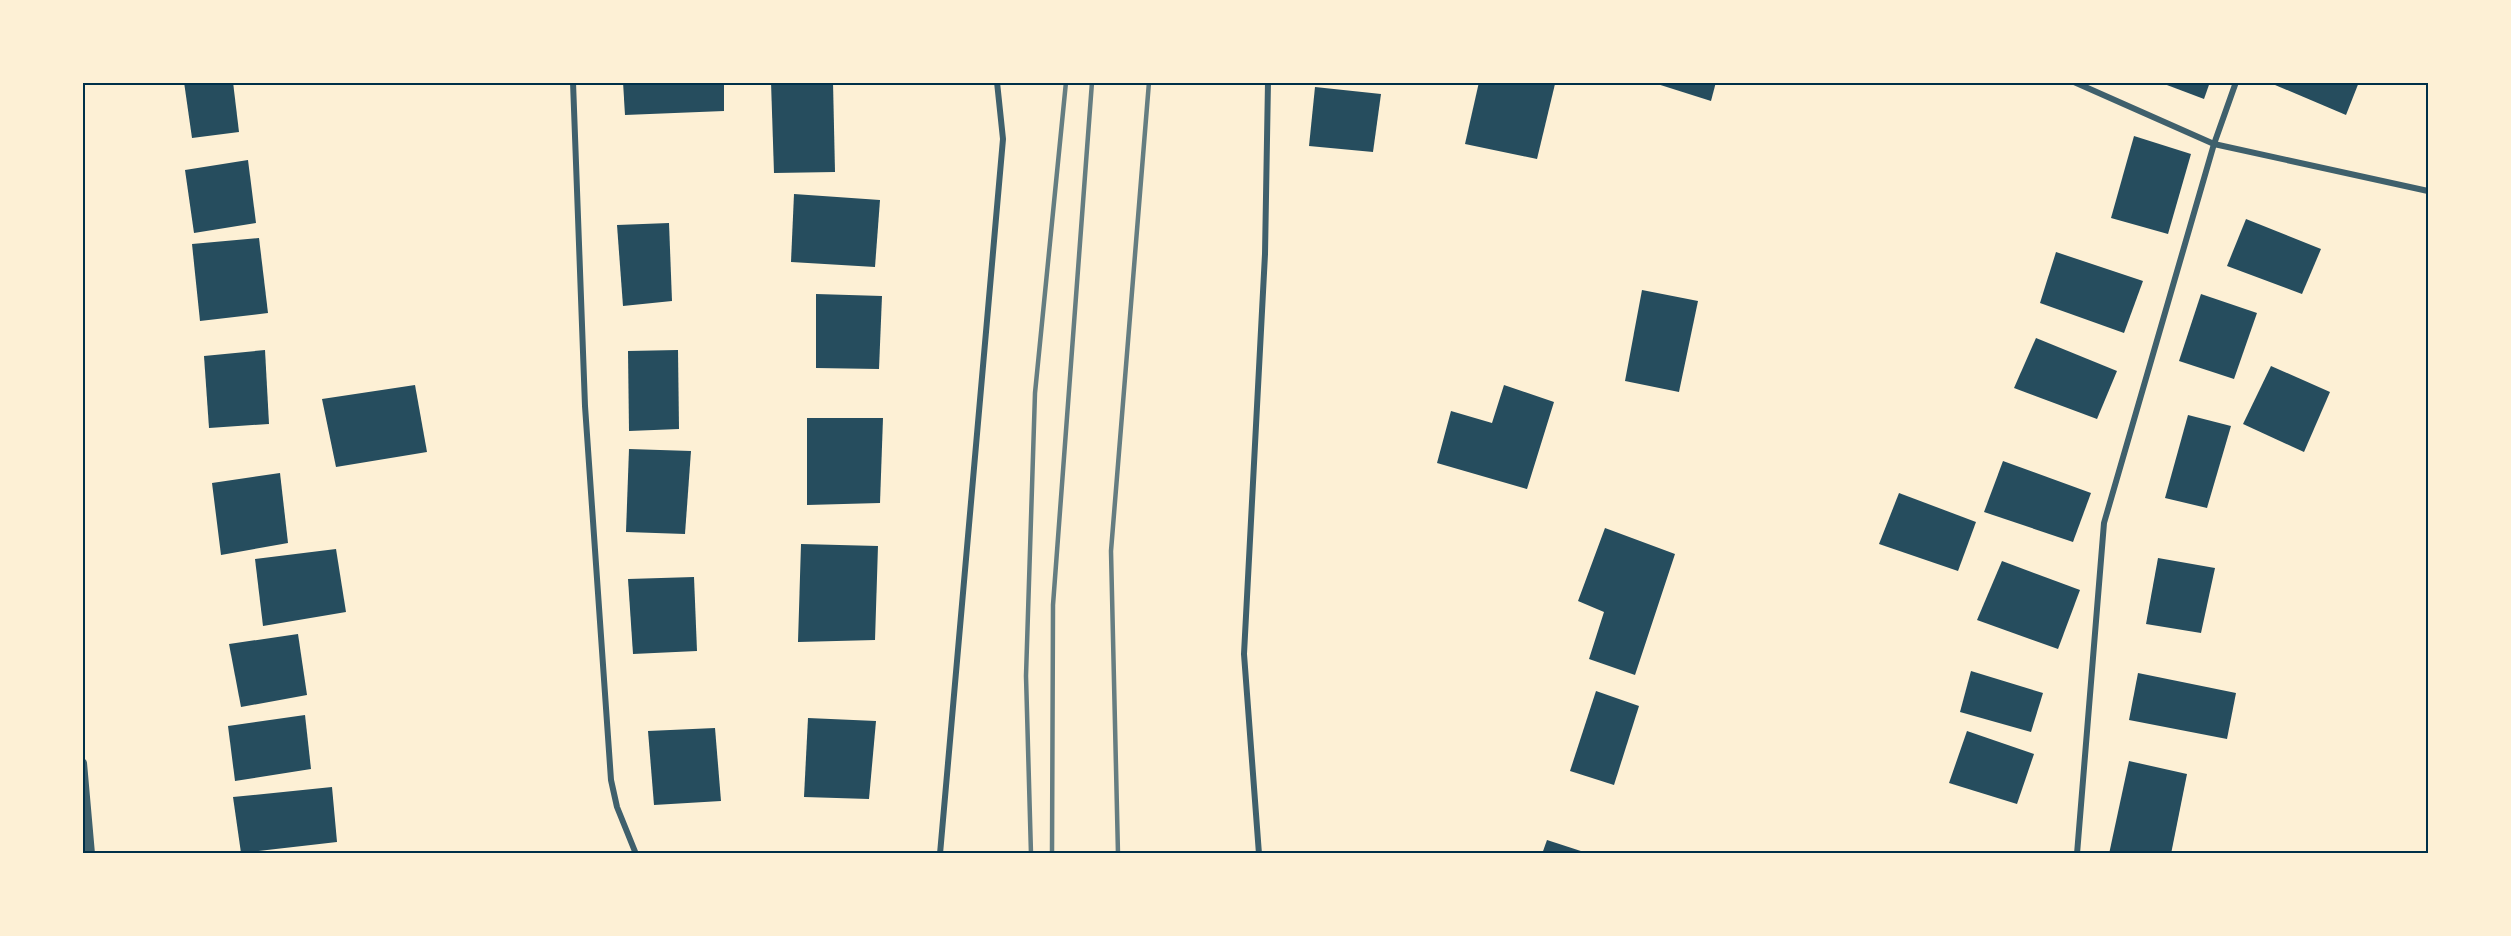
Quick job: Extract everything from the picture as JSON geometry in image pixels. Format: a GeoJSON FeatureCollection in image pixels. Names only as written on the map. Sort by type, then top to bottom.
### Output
{"type":"FeatureCollection","features":[{"type":"Feature","properties":{"kind":"street"},"geometry":{"type":"LineString","coordinates":[[573,82],[585,406],[611,780],[617,807],[636,854]]}},
{"type":"Feature","properties":{"kind":"street"},"geometry":{"type":"LineString","coordinates":[[940,854],[1003,140],[997,82]]}},
{"type":"Feature","properties":{"kind":"street"},"geometry":{"type":"LineString","coordinates":[[1259,854],[1244,654],[1265,254],[1268,82]]}},
{"type":"Feature","properties":{"kind":"street"},"geometry":{"type":"LineString","coordinates":[[2074,82],[2214,144],[2428,191]]}},
{"type":"Feature","properties":{"kind":"street"},"geometry":{"type":"LineString","coordinates":[[2077,854],[2104,523],[2214,144],[2236,82]]}},
{"type":"Feature","properties":{"kind":"street"},"geometry":{"type":"LineString","coordinates":[[82,763],[90,854]]}},
{"type":"Feature","properties":{"kind":"building"},"geometry":{"type":"Polygon","coordinates":[[[184,82],[233,82],[239,132],[192,138],[184,82]]]}},
{"type":"Feature","properties":{"kind":"building"},"geometry":{"type":"Polygon","coordinates":[[[623,82],[724,82],[724,111],[625,115],[623,82]]]}},
{"type":"Feature","properties":{"kind":"building"},"geometry":{"type":"Polygon","coordinates":[[[771,82],[833,82],[835,172],[774,173],[771,82]]]}},
{"type":"Feature","properties":{"kind":"building"},"geometry":{"type":"Polygon","coordinates":[[[1479,82],[1555,84],[1537,159],[1465,144],[1479,82]]]}},
{"type":"Feature","properties":{"kind":"building"},"geometry":{"type":"Polygon","coordinates":[[[1651,82],[1716,82],[1711,101],[1651,82]]]}},
{"type":"Feature","properties":{"kind":"building"},"geometry":{"type":"Polygon","coordinates":[[[2159,82],[2210,82],[2204,99],[2159,82]]]}},
{"type":"Feature","properties":{"kind":"building"},"geometry":{"type":"Polygon","coordinates":[[[2268,82],[2359,82],[2346,115],[2268,82]]]}},
{"type":"Feature","properties":{"kind":"building"},"geometry":{"type":"Polygon","coordinates":[[[1315,87],[1381,94],[1373,152],[1309,146],[1315,87]]]}},
{"type":"Feature","properties":{"kind":"building"},"geometry":{"type":"Polygon","coordinates":[[[2134,136],[2191,154],[2168,234],[2111,218],[2134,136]]]}},
{"type":"Feature","properties":{"kind":"building"},"geometry":{"type":"Polygon","coordinates":[[[248,160],[256,223],[194,233],[185,170],[248,160]]]}},
{"type":"Feature","properties":{"kind":"building"},"geometry":{"type":"Polygon","coordinates":[[[794,194],[880,200],[875,267],[791,262],[794,194]]]}},
{"type":"Feature","properties":{"kind":"building"},"geometry":{"type":"Polygon","coordinates":[[[2246,219],[2321,249],[2302,294],[2227,266],[2246,219]]]}},
{"type":"Feature","properties":{"kind":"building"},"geometry":{"type":"Polygon","coordinates":[[[669,223],[672,301],[623,306],[617,225],[669,223]]]}},
{"type":"Feature","properties":{"kind":"building"},"geometry":{"type":"Polygon","coordinates":[[[259,238],[268,313],[200,321],[192,244],[259,238]]]}},
{"type":"Feature","properties":{"kind":"building"},"geometry":{"type":"Polygon","coordinates":[[[2056,252],[2143,281],[2124,333],[2040,303],[2056,252]]]}},
{"type":"Feature","properties":{"kind":"building"},"geometry":{"type":"Polygon","coordinates":[[[1642,290],[1698,301],[1679,392],[1625,381],[1642,290]]]}},
{"type":"Feature","properties":{"kind":"building"},"geometry":{"type":"Polygon","coordinates":[[[816,294],[882,296],[879,369],[816,368],[816,294]]]}},
{"type":"Feature","properties":{"kind":"building"},"geometry":{"type":"Polygon","coordinates":[[[2201,294],[2257,313],[2234,379],[2179,361],[2201,294]]]}},
{"type":"Feature","properties":{"kind":"building"},"geometry":{"type":"Polygon","coordinates":[[[2036,338],[2117,371],[2097,419],[2014,388],[2036,338]]]}},
{"type":"Feature","properties":{"kind":"building"},"geometry":{"type":"Polygon","coordinates":[[[265,350],[269,424],[209,428],[204,356],[265,350]]]}},
{"type":"Feature","properties":{"kind":"building"},"geometry":{"type":"Polygon","coordinates":[[[678,350],[679,429],[629,431],[628,351],[678,350]]]}},
{"type":"Feature","properties":{"kind":"building"},"geometry":{"type":"Polygon","coordinates":[[[2271,366],[2330,392],[2304,452],[2243,424],[2271,366]]]}},
{"type":"Feature","properties":{"kind":"building"},"geometry":{"type":"Polygon","coordinates":[[[415,385],[427,452],[336,467],[322,399],[415,385]]]}},
{"type":"Feature","properties":{"kind":"building"},"geometry":{"type":"Polygon","coordinates":[[[1504,385],[1554,402],[1527,489],[1437,463],[1451,411],[1492,423],[1504,385]]]}},
{"type":"Feature","properties":{"kind":"building"},"geometry":{"type":"Polygon","coordinates":[[[2188,415],[2231,426],[2207,508],[2165,498],[2188,415]]]}},
{"type":"Feature","properties":{"kind":"building"},"geometry":{"type":"Polygon","coordinates":[[[807,418],[883,418],[880,503],[807,505],[807,418]]]}},
{"type":"Feature","properties":{"kind":"building"},"geometry":{"type":"Polygon","coordinates":[[[629,449],[691,451],[685,534],[626,532],[629,449]]]}},
{"type":"Feature","properties":{"kind":"building"},"geometry":{"type":"Polygon","coordinates":[[[2003,461],[2091,493],[2073,542],[1984,512],[2003,461]]]}},
{"type":"Feature","properties":{"kind":"building"},"geometry":{"type":"Polygon","coordinates":[[[280,473],[288,543],[221,555],[212,483],[280,473]]]}},
{"type":"Feature","properties":{"kind":"building"},"geometry":{"type":"Polygon","coordinates":[[[1899,493],[1976,522],[1958,571],[1879,544],[1899,493]]]}},
{"type":"Feature","properties":{"kind":"building"},"geometry":{"type":"Polygon","coordinates":[[[1605,528],[1675,554],[1635,675],[1589,659],[1604,612],[1578,601],[1605,528]]]}},
{"type":"Feature","properties":{"kind":"building"},"geometry":{"type":"Polygon","coordinates":[[[801,544],[878,546],[875,640],[798,642],[801,544]]]}},
{"type":"Feature","properties":{"kind":"building"},"geometry":{"type":"Polygon","coordinates":[[[336,549],[346,612],[263,626],[255,559],[336,549]]]}},
{"type":"Feature","properties":{"kind":"building"},"geometry":{"type":"Polygon","coordinates":[[[2158,558],[2215,568],[2201,633],[2146,624],[2158,558]]]}},
{"type":"Feature","properties":{"kind":"building"},"geometry":{"type":"Polygon","coordinates":[[[2002,561],[2080,590],[2058,649],[1977,620],[2002,561]]]}},
{"type":"Feature","properties":{"kind":"building"},"geometry":{"type":"Polygon","coordinates":[[[694,577],[697,651],[633,654],[628,579],[694,577]]]}},
{"type":"Feature","properties":{"kind":"building"},"geometry":{"type":"Polygon","coordinates":[[[298,634],[307,695],[241,707],[229,644],[298,634]]]}},
{"type":"Feature","properties":{"kind":"building"},"geometry":{"type":"Polygon","coordinates":[[[1971,671],[2043,693],[2031,732],[1960,712],[1971,671]]]}},
{"type":"Feature","properties":{"kind":"building"},"geometry":{"type":"Polygon","coordinates":[[[2138,673],[2236,693],[2227,739],[2129,720],[2138,673]]]}},
{"type":"Feature","properties":{"kind":"building"},"geometry":{"type":"Polygon","coordinates":[[[1596,691],[1639,706],[1614,785],[1570,771],[1596,691]]]}},
{"type":"Feature","properties":{"kind":"building"},"geometry":{"type":"Polygon","coordinates":[[[305,715],[311,769],[235,781],[228,726],[305,715]]]}},
{"type":"Feature","properties":{"kind":"building"},"geometry":{"type":"Polygon","coordinates":[[[808,718],[876,721],[869,799],[804,797],[808,718]]]}},
{"type":"Feature","properties":{"kind":"building"},"geometry":{"type":"Polygon","coordinates":[[[715,728],[721,801],[654,805],[648,731],[715,728]]]}},
{"type":"Feature","properties":{"kind":"building"},"geometry":{"type":"Polygon","coordinates":[[[1967,731],[2034,754],[2017,804],[1949,783],[1967,731]]]}},
{"type":"Feature","properties":{"kind":"building"},"geometry":{"type":"Polygon","coordinates":[[[2129,761],[2187,774],[2171,854],[2109,854],[2129,761]]]}},
{"type":"Feature","properties":{"kind":"building"},"geometry":{"type":"Polygon","coordinates":[[[332,787],[337,842],[241,853],[233,797],[332,787]]]}},
{"type":"Feature","properties":{"kind":"building"},"geometry":{"type":"Polygon","coordinates":[[[1547,840],[1587,853],[1587,854],[1542,854],[1547,840]]]}},
{"type":"Feature","properties":{"kind":"railway"},"geometry":{"type":"LineString","coordinates":[[1031,854],[1026,676],[1035,393],[1066,82]]}},
{"type":"Feature","properties":{"kind":"railway"},"geometry":{"type":"LineString","coordinates":[[1052,854],[1053,605],[1092,82]]}},
{"type":"Feature","properties":{"kind":"railway"},"geometry":{"type":"LineString","coordinates":[[1118,854],[1111,551],[1149,82]]}}]}
